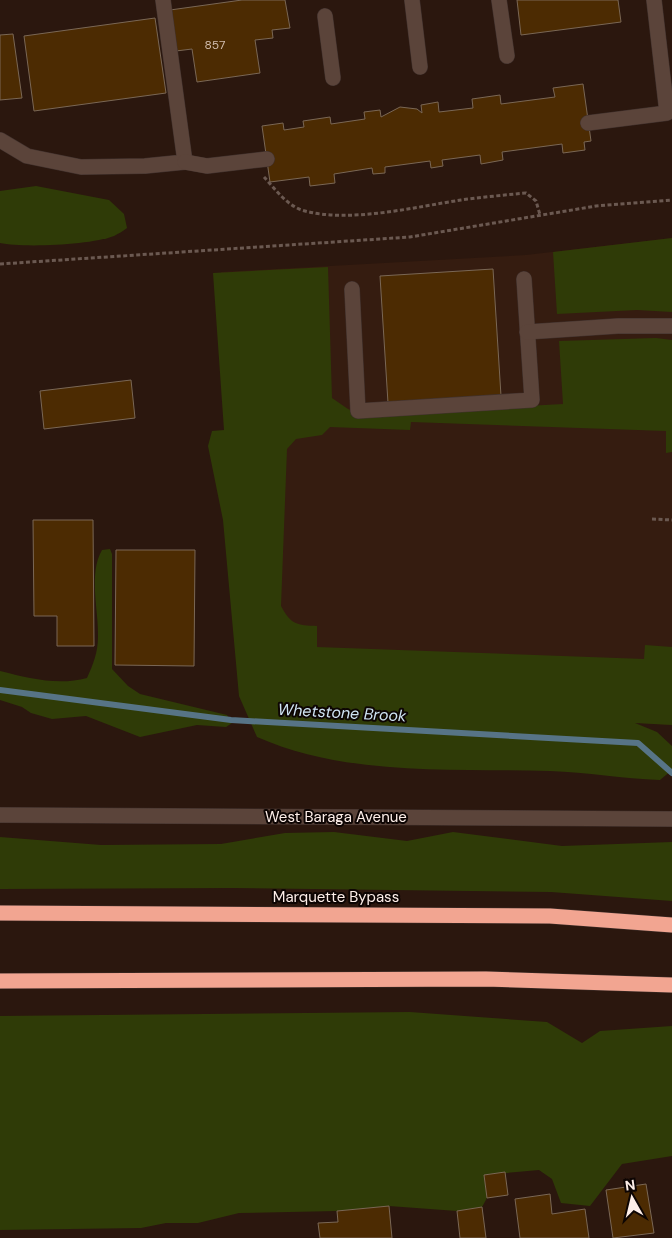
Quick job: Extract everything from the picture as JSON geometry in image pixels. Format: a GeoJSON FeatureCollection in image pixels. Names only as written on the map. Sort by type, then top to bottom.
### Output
{"type":"FeatureCollection","features":[{"type":"Feature","properties":{"kind":"highway","name":"Marquette Bypass"},"geometry":{"type":"LineString","coordinates":[[0,913],[550,916],[672,925]]}},
{"type":"Feature","properties":{"kind":"highway"},"geometry":{"type":"LineString","coordinates":[[0,981],[486,979],[672,985]]}},
{"type":"Feature","properties":{"kind":"street"},"geometry":{"type":"LineString","coordinates":[[163,0],[185,162]]}},
{"type":"Feature","properties":{"kind":"street"},"geometry":{"type":"LineString","coordinates":[[412,0],[420,67]]}},
{"type":"Feature","properties":{"kind":"street"},"geometry":{"type":"LineString","coordinates":[[499,0],[507,56]]}},
{"type":"Feature","properties":{"kind":"street"},"geometry":{"type":"LineString","coordinates":[[588,123],[667,113],[654,0]]}},
{"type":"Feature","properties":{"kind":"street"},"geometry":{"type":"LineString","coordinates":[[325,16],[333,78]]}},
{"type":"Feature","properties":{"kind":"street"},"geometry":{"type":"LineString","coordinates":[[0,140],[27,156],[81,166],[145,166],[185,162],[207,166],[267,159]]}},
{"type":"Feature","properties":{"kind":"street"},"geometry":{"type":"LineString","coordinates":[[352,289],[358,411],[532,400],[524,279]]}},
{"type":"Feature","properties":{"kind":"street"},"geometry":{"type":"LineString","coordinates":[[527,332],[618,326],[672,326]]}},
{"type":"Feature","properties":{"kind":"street","name":"West Baraga Avenue"},"geometry":{"type":"LineString","coordinates":[[0,815],[672,819]]}},
{"type":"Feature","properties":{"kind":"path"},"geometry":{"type":"LineString","coordinates":[[250,162],[287,201],[303,211],[331,214],[390,212],[462,200],[526,193],[536,201],[540,215]]}},
{"type":"Feature","properties":{"kind":"path"},"geometry":{"type":"LineString","coordinates":[[0,264],[410,237],[596,206],[672,200]]}},
{"type":"Feature","properties":{"kind":"path"},"geometry":{"type":"LineString","coordinates":[[652,519],[672,520]]}},
{"type":"Feature","properties":{"kind":"shaded area"},"geometry":{"type":"Polygon","coordinates":[[[672,238],[672,725],[309,703],[261,608],[221,272],[526,255],[672,238]]]}},
{"type":"Feature","properties":{"kind":"green space"},"geometry":{"type":"Polygon","coordinates":[[[36,186],[109,200],[124,214],[127,228],[114,236],[90,242],[57,245],[11,245],[0,243],[0,191],[36,186]]]}},
{"type":"Feature","properties":{"kind":"green space"},"geometry":{"type":"Polygon","coordinates":[[[672,238],[672,312],[637,310],[557,314],[553,252],[672,238]]]}},
{"type":"Feature","properties":{"kind":"green space"},"geometry":{"type":"Polygon","coordinates":[[[328,267],[332,398],[348,409],[364,415],[563,404],[559,341],[656,338],[672,340],[672,452],[666,453],[666,431],[411,422],[410,430],[330,427],[322,435],[296,439],[287,449],[281,606],[288,617],[295,623],[317,626],[317,647],[644,659],[645,645],[672,647],[672,725],[635,723],[657,732],[672,746],[672,770],[660,780],[564,772],[401,768],[364,765],[292,750],[257,737],[239,696],[223,520],[208,446],[212,431],[224,430],[213,273],[328,267]]]}},
{"type":"Feature","properties":{"kind":"green space"},"geometry":{"type":"Polygon","coordinates":[[[110,549],[112,554],[112,669],[128,686],[140,694],[227,715],[232,723],[226,727],[197,725],[140,737],[86,716],[52,719],[31,713],[22,707],[0,700],[0,671],[54,681],[87,678],[95,658],[98,643],[95,593],[96,570],[102,550],[110,549]]]}},
{"type":"Feature","properties":{"kind":"green space"},"geometry":{"type":"Polygon","coordinates":[[[334,832],[407,841],[453,832],[562,846],[672,842],[672,901],[551,892],[232,888],[0,889],[0,837],[101,845],[221,844],[285,833],[334,832]]]}},
{"type":"Feature","properties":{"kind":"green space"},"geometry":{"type":"Polygon","coordinates":[[[410,1012],[547,1022],[582,1043],[600,1031],[672,1026],[672,1156],[622,1164],[590,1206],[561,1203],[552,1179],[539,1170],[484,1175],[487,1198],[482,1207],[457,1211],[389,1206],[337,1211],[239,1213],[198,1223],[166,1223],[141,1228],[0,1230],[0,1016],[410,1012]]]}},
{"type":"Feature","properties":{"kind":"building"},"geometry":{"type":"Polygon","coordinates":[[[242,0],[285,0],[290,28],[272,30],[273,38],[255,40],[260,73],[197,82],[192,49],[176,51],[170,10],[242,0]]]}},
{"type":"Feature","properties":{"kind":"building"},"geometry":{"type":"Polygon","coordinates":[[[517,0],[618,0],[621,22],[521,35],[517,0]]]}},
{"type":"Feature","properties":{"kind":"building"},"geometry":{"type":"Polygon","coordinates":[[[155,18],[166,93],[34,111],[24,36],[155,18]]]}},
{"type":"Feature","properties":{"kind":"building"},"geometry":{"type":"Polygon","coordinates":[[[13,34],[22,98],[0,100],[0,35],[13,34]]]}},
{"type":"Feature","properties":{"kind":"building"},"geometry":{"type":"Polygon","coordinates":[[[583,84],[591,141],[584,142],[585,150],[563,153],[562,144],[502,152],[503,160],[481,164],[480,155],[442,160],[443,166],[431,168],[430,161],[385,167],[385,173],[373,174],[372,168],[334,174],[335,183],[310,186],[309,177],[270,182],[262,126],[283,123],[284,130],[304,127],[303,121],[330,117],[331,124],[365,119],[364,112],[380,110],[381,117],[400,107],[417,109],[422,113],[421,105],[438,102],[439,112],[473,108],[472,99],[500,95],[501,104],[555,97],[553,88],[583,84]]]}},
{"type":"Feature","properties":{"kind":"building"},"geometry":{"type":"Polygon","coordinates":[[[493,269],[501,396],[388,403],[380,276],[493,269]]]}},
{"type":"Feature","properties":{"kind":"building"},"geometry":{"type":"Polygon","coordinates":[[[131,380],[135,418],[44,429],[40,391],[131,380]]]}},
{"type":"Feature","properties":{"kind":"building"},"geometry":{"type":"Polygon","coordinates":[[[33,520],[93,520],[94,646],[57,646],[57,616],[34,616],[33,520]]]}},
{"type":"Feature","properties":{"kind":"building"},"geometry":{"type":"Polygon","coordinates":[[[116,550],[195,550],[194,666],[115,665],[116,550]]]}},
{"type":"Feature","properties":{"kind":"building"},"geometry":{"type":"Polygon","coordinates":[[[505,1172],[508,1195],[487,1198],[484,1175],[505,1172]]]}},
{"type":"Feature","properties":{"kind":"building"},"geometry":{"type":"Polygon","coordinates":[[[646,1184],[654,1233],[613,1238],[606,1190],[646,1184]]]}},
{"type":"Feature","properties":{"kind":"building"},"geometry":{"type":"Polygon","coordinates":[[[550,1194],[552,1214],[585,1209],[589,1238],[520,1238],[515,1199],[550,1194]]]}},
{"type":"Feature","properties":{"kind":"building"},"geometry":{"type":"Polygon","coordinates":[[[389,1206],[392,1238],[320,1238],[318,1223],[338,1222],[337,1211],[389,1206]]]}},
{"type":"Feature","properties":{"kind":"building"},"geometry":{"type":"Polygon","coordinates":[[[482,1207],[486,1238],[460,1238],[457,1211],[482,1207]]]}},
{"type":"Feature","properties":{"kind":"waterway","name":"Whetstone Brook"},"geometry":{"type":"LineString","coordinates":[[0,690],[231,720],[638,743],[672,773]]}}]}
